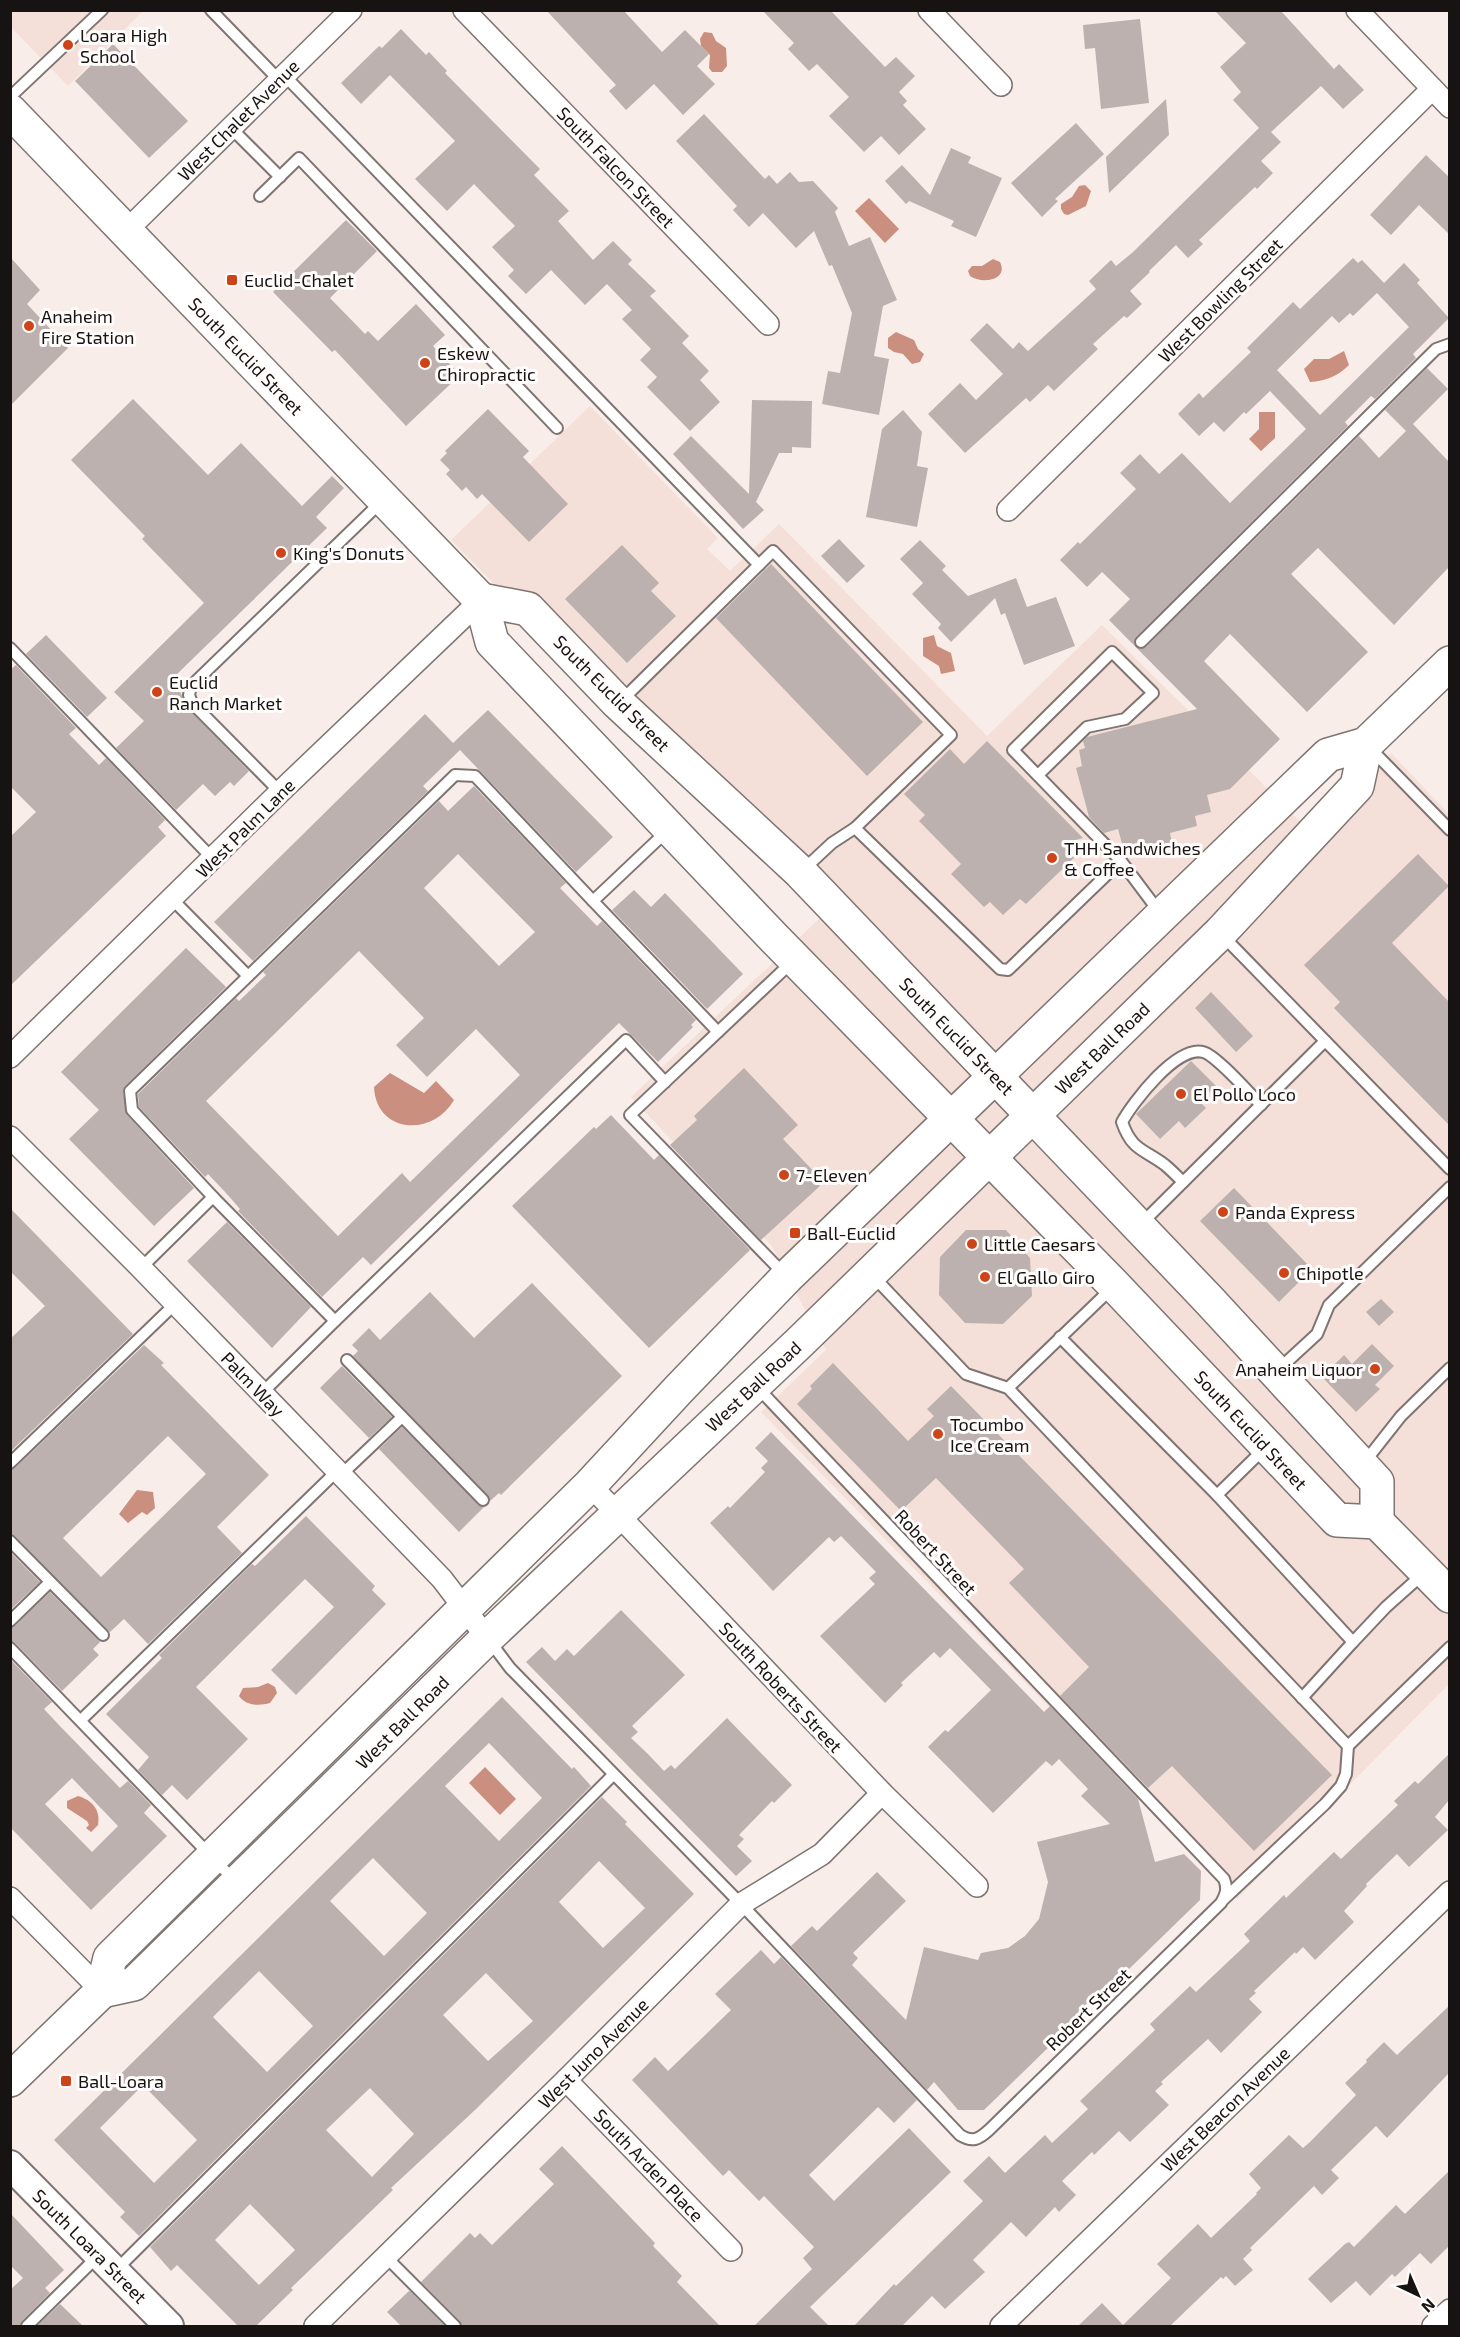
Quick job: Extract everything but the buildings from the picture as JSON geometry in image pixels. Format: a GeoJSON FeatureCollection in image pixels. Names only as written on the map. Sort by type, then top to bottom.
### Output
{"type":"FeatureCollection","features":[{"type":"Feature","properties":{"kind":"main road","name":"South Euclid Street"},"geometry":{"type":"LineString","coordinates":[[10,111],[481,600],[492,642],[795,959],[1115,1286],[1337,1520],[1377,1522],[1377,1482],[1362,1465],[1033,1115],[800,872],[618,703],[528,609],[481,600]]}},
{"type":"Feature","properties":{"kind":"main road","name":"West Ball Road"},"geometry":{"type":"LineString","coordinates":[[1366,744],[1357,786],[1220,933],[870,1273],[616,1513],[134,1984],[102,1991],[110,1958],[590,1485],[787,1278],[1328,755],[1366,744],[1449,663]]}},
{"type":"Feature","properties":{"kind":"main road"},"geometry":{"type":"LineString","coordinates":[[1377,1522],[1449,1596]]}},
{"type":"Feature","properties":{"kind":"main road"},"geometry":{"type":"LineString","coordinates":[[10,2080],[102,1991]]}},
{"type":"Feature","properties":{"kind":"street","name":"West Chalet Avenue"},"geometry":{"type":"LineString","coordinates":[[126,231],[351,10]]}},
{"type":"Feature","properties":{"kind":"street","name":"South Falcon Street"},"geometry":{"type":"LineString","coordinates":[[464,10],[768,324]]}},
{"type":"Feature","properties":{"kind":"street"},"geometry":{"type":"LineString","coordinates":[[929,10],[1001,85]]}},
{"type":"Feature","properties":{"kind":"street"},"geometry":{"type":"LineString","coordinates":[[1357,10],[1449,107]]}},
{"type":"Feature","properties":{"kind":"street","name":"West Bowling Street"},"geometry":{"type":"LineString","coordinates":[[1008,510],[1431,89]]}},
{"type":"Feature","properties":{"kind":"street","name":"West Palm Lane"},"geometry":{"type":"LineString","coordinates":[[10,1057],[280,792],[481,600]]}},
{"type":"Feature","properties":{"kind":"street","name":"Palm Way"},"geometry":{"type":"LineString","coordinates":[[10,1137],[141,1268],[442,1579],[487,1638]]}},
{"type":"Feature","properties":{"kind":"street","name":"South Roberts Street"},"geometry":{"type":"LineString","coordinates":[[590,1485],[882,1794],[976,1886]]}},
{"type":"Feature","properties":{"kind":"street","name":"West Juno Avenue"},"geometry":{"type":"LineString","coordinates":[[315,2326],[566,2080],[741,1904],[822,1854],[882,1794]]}},
{"type":"Feature","properties":{"kind":"street","name":"West Beacon Avenue"},"geometry":{"type":"LineString","coordinates":[[1001,2326],[1449,1892]]}},
{"type":"Feature","properties":{"kind":"street"},"geometry":{"type":"LineString","coordinates":[[10,1898],[102,1991]]}},
{"type":"Feature","properties":{"kind":"street","name":"South Arden Place"},"geometry":{"type":"LineString","coordinates":[[566,2080],[731,2250]]}},
{"type":"Feature","properties":{"kind":"street","name":"South Loara Street"},"geometry":{"type":"LineString","coordinates":[[10,2165],[169,2326]]}},
{"type":"Feature","properties":{"kind":"street"},"geometry":{"type":"LineString","coordinates":[[1433,2326],[1449,2310]]}},
{"type":"Feature","properties":{"kind":"lane"},"geometry":{"type":"LineString","coordinates":[[10,97],[102,10]]}},
{"type":"Feature","properties":{"kind":"lane"},"geometry":{"type":"LineString","coordinates":[[212,10],[281,77],[759,565]]}},
{"type":"Feature","properties":{"kind":"lane"},"geometry":{"type":"LineString","coordinates":[[231,128],[280,177]]}},
{"type":"Feature","properties":{"kind":"lane"},"geometry":{"type":"LineString","coordinates":[[260,196],[299,158],[556,428]]}},
{"type":"Feature","properties":{"kind":"lane"},"geometry":{"type":"LineString","coordinates":[[1141,642],[1436,349],[1449,344]]}},
{"type":"Feature","properties":{"kind":"lane"},"geometry":{"type":"LineString","coordinates":[[280,792],[192,703],[189,695],[191,686],[384,498]]}},
{"type":"Feature","properties":{"kind":"lane"},"geometry":{"type":"LineString","coordinates":[[618,703],[772,551],[951,735],[855,828],[832,843],[800,872]]}},
{"type":"Feature","properties":{"kind":"lane"},"geometry":{"type":"LineString","coordinates":[[10,648],[213,859]]}},
{"type":"Feature","properties":{"kind":"lane"},"geometry":{"type":"LineString","coordinates":[[1038,775],[1087,727],[1125,719],[1153,693],[1112,652],[1013,750],[1121,861],[1162,916]]}},
{"type":"Feature","properties":{"kind":"lane"},"geometry":{"type":"LineString","coordinates":[[1366,744],[1449,830]]}},
{"type":"Feature","properties":{"kind":"lane"},"geometry":{"type":"LineString","coordinates":[[335,1321],[213,1197],[132,1110],[130,1091],[455,775],[475,776],[718,1032]]}},
{"type":"Feature","properties":{"kind":"lane"},"geometry":{"type":"LineString","coordinates":[[593,901],[669,828]]}},
{"type":"Feature","properties":{"kind":"lane"},"geometry":{"type":"LineString","coordinates":[[855,828],[1000,969],[1008,970],[1121,861]]}},
{"type":"Feature","properties":{"kind":"lane"},"geometry":{"type":"LineString","coordinates":[[172,899],[248,976]]}},
{"type":"Feature","properties":{"kind":"lane"},"geometry":{"type":"LineString","coordinates":[[1220,933],[1449,1169]]}},
{"type":"Feature","properties":{"kind":"lane"},"geometry":{"type":"LineString","coordinates":[[787,1278],[630,1115],[795,959]]}},
{"type":"Feature","properties":{"kind":"lane"},"geometry":{"type":"LineString","coordinates":[[262,1393],[626,1040],[665,1082]]}},
{"type":"Feature","properties":{"kind":"lane"},"geometry":{"type":"LineString","coordinates":[[1138,1226],[1325,1041]]}},
{"type":"Feature","properties":{"kind":"lane"},"geometry":{"type":"LineString","coordinates":[[1183,1182],[1164,1164],[1144,1153],[1128,1137],[1122,1122],[1132,1104],[1175,1060],[1190,1051],[1204,1052],[1216,1060],[1261,1105]]}},
{"type":"Feature","properties":{"kind":"lane"},"geometry":{"type":"LineString","coordinates":[[1276,1372],[1317,1334],[1329,1305],[1449,1187]]}},
{"type":"Feature","properties":{"kind":"lane"},"geometry":{"type":"LineString","coordinates":[[141,1268],[213,1197]]}},
{"type":"Feature","properties":{"kind":"lane"},"geometry":{"type":"LineString","coordinates":[[870,1273],[966,1374],[1008,1389],[1348,1746]]}},
{"type":"Feature","properties":{"kind":"lane"},"geometry":{"type":"LineString","coordinates":[[1008,1389],[1115,1286]]}},
{"type":"Feature","properties":{"kind":"lane"},"geometry":{"type":"LineString","coordinates":[[10,1464],[175,1304]]}},
{"type":"Feature","properties":{"kind":"lane"},"geometry":{"type":"LineString","coordinates":[[1060,1337],[1217,1496],[1353,1642]]}},
{"type":"Feature","properties":{"kind":"lane"},"geometry":{"type":"LineString","coordinates":[[347,1360],[483,1500]]}},
{"type":"Feature","properties":{"kind":"lane"},"geometry":{"type":"LineString","coordinates":[[1362,1465],[1401,1416],[1449,1368]]}},
{"type":"Feature","properties":{"kind":"lane","name":"Robert Street"},"geometry":{"type":"LineString","coordinates":[[487,1638],[510,1668],[741,1904],[960,2135],[970,2141],[979,2139],[989,2130],[1221,1903],[1226,1894],[1224,1879],[754,1384]]}},
{"type":"Feature","properties":{"kind":"lane"},"geometry":{"type":"LineString","coordinates":[[81,1720],[339,1473],[402,1417]]}},
{"type":"Feature","properties":{"kind":"lane"},"geometry":{"type":"LineString","coordinates":[[1217,1496],[1267,1447]]}},
{"type":"Feature","properties":{"kind":"lane"},"geometry":{"type":"LineString","coordinates":[[10,1541],[103,1635]]}},
{"type":"Feature","properties":{"kind":"lane"},"geometry":{"type":"LineString","coordinates":[[1302,1698],[1386,1607],[1425,1572]]}},
{"type":"Feature","properties":{"kind":"lane"},"geometry":{"type":"LineString","coordinates":[[10,1621],[50,1582]]}},
{"type":"Feature","properties":{"kind":"lane"},"geometry":{"type":"LineString","coordinates":[[1221,1903],[1292,1837],[1341,1786],[1346,1774],[1348,1746],[1449,1647]]}},
{"type":"Feature","properties":{"kind":"lane"},"geometry":{"type":"LineString","coordinates":[[10,1648],[237,1883]]}},
{"type":"Feature","properties":{"kind":"lane"},"geometry":{"type":"LineString","coordinates":[[27,2326],[108,2262],[613,1775]]}},
{"type":"Feature","properties":{"kind":"lane"},"geometry":{"type":"LineString","coordinates":[[385,2256],[455,2326]]}},
{"type":"Feature","properties":{"kind":"shaded area","name":"Loara High School"},"geometry":{"type":"Polygon","coordinates":[[[11,11],[143,11],[68,86],[11,27],[11,11]]]}},
{"type":"Feature","properties":{"kind":"shaded area"},"geometry":{"type":"Polygon","coordinates":[[[704,32],[712,33],[716,41],[726,48],[727,66],[722,72],[712,72],[709,68],[710,55],[701,46],[700,39],[704,32]]]}},
{"type":"Feature","properties":{"kind":"shaded area"},"geometry":{"type":"Polygon","coordinates":[[[1085,185],[1091,191],[1086,206],[1068,215],[1064,214],[1061,204],[1072,197],[1079,186],[1085,185]]]}},
{"type":"Feature","properties":{"kind":"shaded area"},"geometry":{"type":"Polygon","coordinates":[[[869,198],[899,229],[885,243],[855,211],[869,198]]]}},
{"type":"Feature","properties":{"kind":"shaded area"},"geometry":{"type":"Polygon","coordinates":[[[993,259],[1000,262],[1002,268],[997,277],[981,280],[970,276],[968,271],[972,266],[982,266],[993,259]]]}},
{"type":"Feature","properties":{"kind":"shaded area"},"geometry":{"type":"Polygon","coordinates":[[[896,332],[914,340],[918,349],[924,354],[920,362],[912,364],[903,354],[888,348],[888,338],[896,332]]]}},
{"type":"Feature","properties":{"kind":"shaded area"},"geometry":{"type":"Polygon","coordinates":[[[1344,351],[1349,365],[1345,369],[1331,377],[1310,382],[1304,369],[1314,359],[1329,359],[1344,351]]]}},
{"type":"Feature","properties":{"kind":"shaded area"},"geometry":{"type":"Polygon","coordinates":[[[590,406],[718,538],[707,549],[730,571],[779,524],[987,736],[1102,625],[1310,831],[1391,753],[1449,814],[1449,1684],[1237,1899],[761,1412],[826,1350],[771,1245],[631,1097],[821,917],[451,540],[590,406]]]}},
{"type":"Feature","properties":{"kind":"shaded area"},"geometry":{"type":"Polygon","coordinates":[[[1259,412],[1275,412],[1275,438],[1261,451],[1249,439],[1259,429],[1259,412]]]}},
{"type":"Feature","properties":{"kind":"shaded area"},"geometry":{"type":"Polygon","coordinates":[[[934,635],[937,646],[951,653],[955,671],[941,674],[939,666],[923,656],[923,638],[934,635]]]}},
{"type":"Feature","properties":{"kind":"shaded area"},"geometry":{"type":"Polygon","coordinates":[[[390,1073],[424,1093],[436,1081],[454,1100],[444,1112],[420,1125],[406,1125],[394,1121],[384,1114],[377,1102],[374,1087],[390,1073]]]}},
{"type":"Feature","properties":{"kind":"shaded area"},"geometry":{"type":"Polygon","coordinates":[[[137,1490],[153,1492],[155,1508],[147,1515],[142,1512],[128,1523],[119,1514],[137,1490]]]}},
{"type":"Feature","properties":{"kind":"shaded area"},"geometry":{"type":"Polygon","coordinates":[[[268,1683],[275,1687],[277,1693],[270,1703],[253,1704],[245,1702],[239,1696],[243,1688],[258,1687],[268,1683]]]}},
{"type":"Feature","properties":{"kind":"shaded area"},"geometry":{"type":"Polygon","coordinates":[[[485,1767],[516,1799],[500,1815],[469,1783],[485,1767]]]}},
{"type":"Feature","properties":{"kind":"shaded area"},"geometry":{"type":"Polygon","coordinates":[[[78,1796],[87,1800],[97,1810],[98,1825],[91,1832],[86,1828],[89,1825],[87,1821],[67,1808],[67,1801],[78,1796]]]}},
{"type":"Feature","properties":{"kind":"place","name":"Loara High School"},"geometry":{"type":"Point","coordinates":[68,45]}},
{"type":"Feature","properties":{"kind":"place","name":"Euclid-Chalet"},"geometry":{"type":"Point","coordinates":[232,280]}},
{"type":"Feature","properties":{"kind":"place","name":"Anaheim Fire Station"},"geometry":{"type":"Point","coordinates":[29,326]}},
{"type":"Feature","properties":{"kind":"place","name":"Eskew Chiropractic"},"geometry":{"type":"Point","coordinates":[425,363]}},
{"type":"Feature","properties":{"kind":"place","name":"King's Donuts"},"geometry":{"type":"Point","coordinates":[281,553]}},
{"type":"Feature","properties":{"kind":"place","name":"Euclid Ranch Market"},"geometry":{"type":"Point","coordinates":[157,692]}},
{"type":"Feature","properties":{"kind":"place","name":"THH Sandwiches & Coffee"},"geometry":{"type":"Point","coordinates":[1052,858]}},
{"type":"Feature","properties":{"kind":"place","name":"El Pollo Loco"},"geometry":{"type":"Point","coordinates":[1181,1094]}},
{"type":"Feature","properties":{"kind":"place","name":"7-Eleven"},"geometry":{"type":"Point","coordinates":[784,1175]}},
{"type":"Feature","properties":{"kind":"place","name":"Panda Express"},"geometry":{"type":"Point","coordinates":[1223,1212]}},
{"type":"Feature","properties":{"kind":"place","name":"Ball-Euclid"},"geometry":{"type":"Point","coordinates":[795,1233]}},
{"type":"Feature","properties":{"kind":"place","name":"Little Caesars"},"geometry":{"type":"Point","coordinates":[972,1244]}},
{"type":"Feature","properties":{"kind":"place","name":"Chipotle"},"geometry":{"type":"Point","coordinates":[1284,1273]}},
{"type":"Feature","properties":{"kind":"place","name":"El Gallo Giro"},"geometry":{"type":"Point","coordinates":[985,1277]}},
{"type":"Feature","properties":{"kind":"place","name":"Anaheim Liquor"},"geometry":{"type":"Point","coordinates":[1375,1369]}},
{"type":"Feature","properties":{"kind":"place","name":"Tocumbo Ice Cream"},"geometry":{"type":"Point","coordinates":[938,1434]}},
{"type":"Feature","properties":{"kind":"place","name":"Ball-Loara"},"geometry":{"type":"Point","coordinates":[66,2081]}}]}
